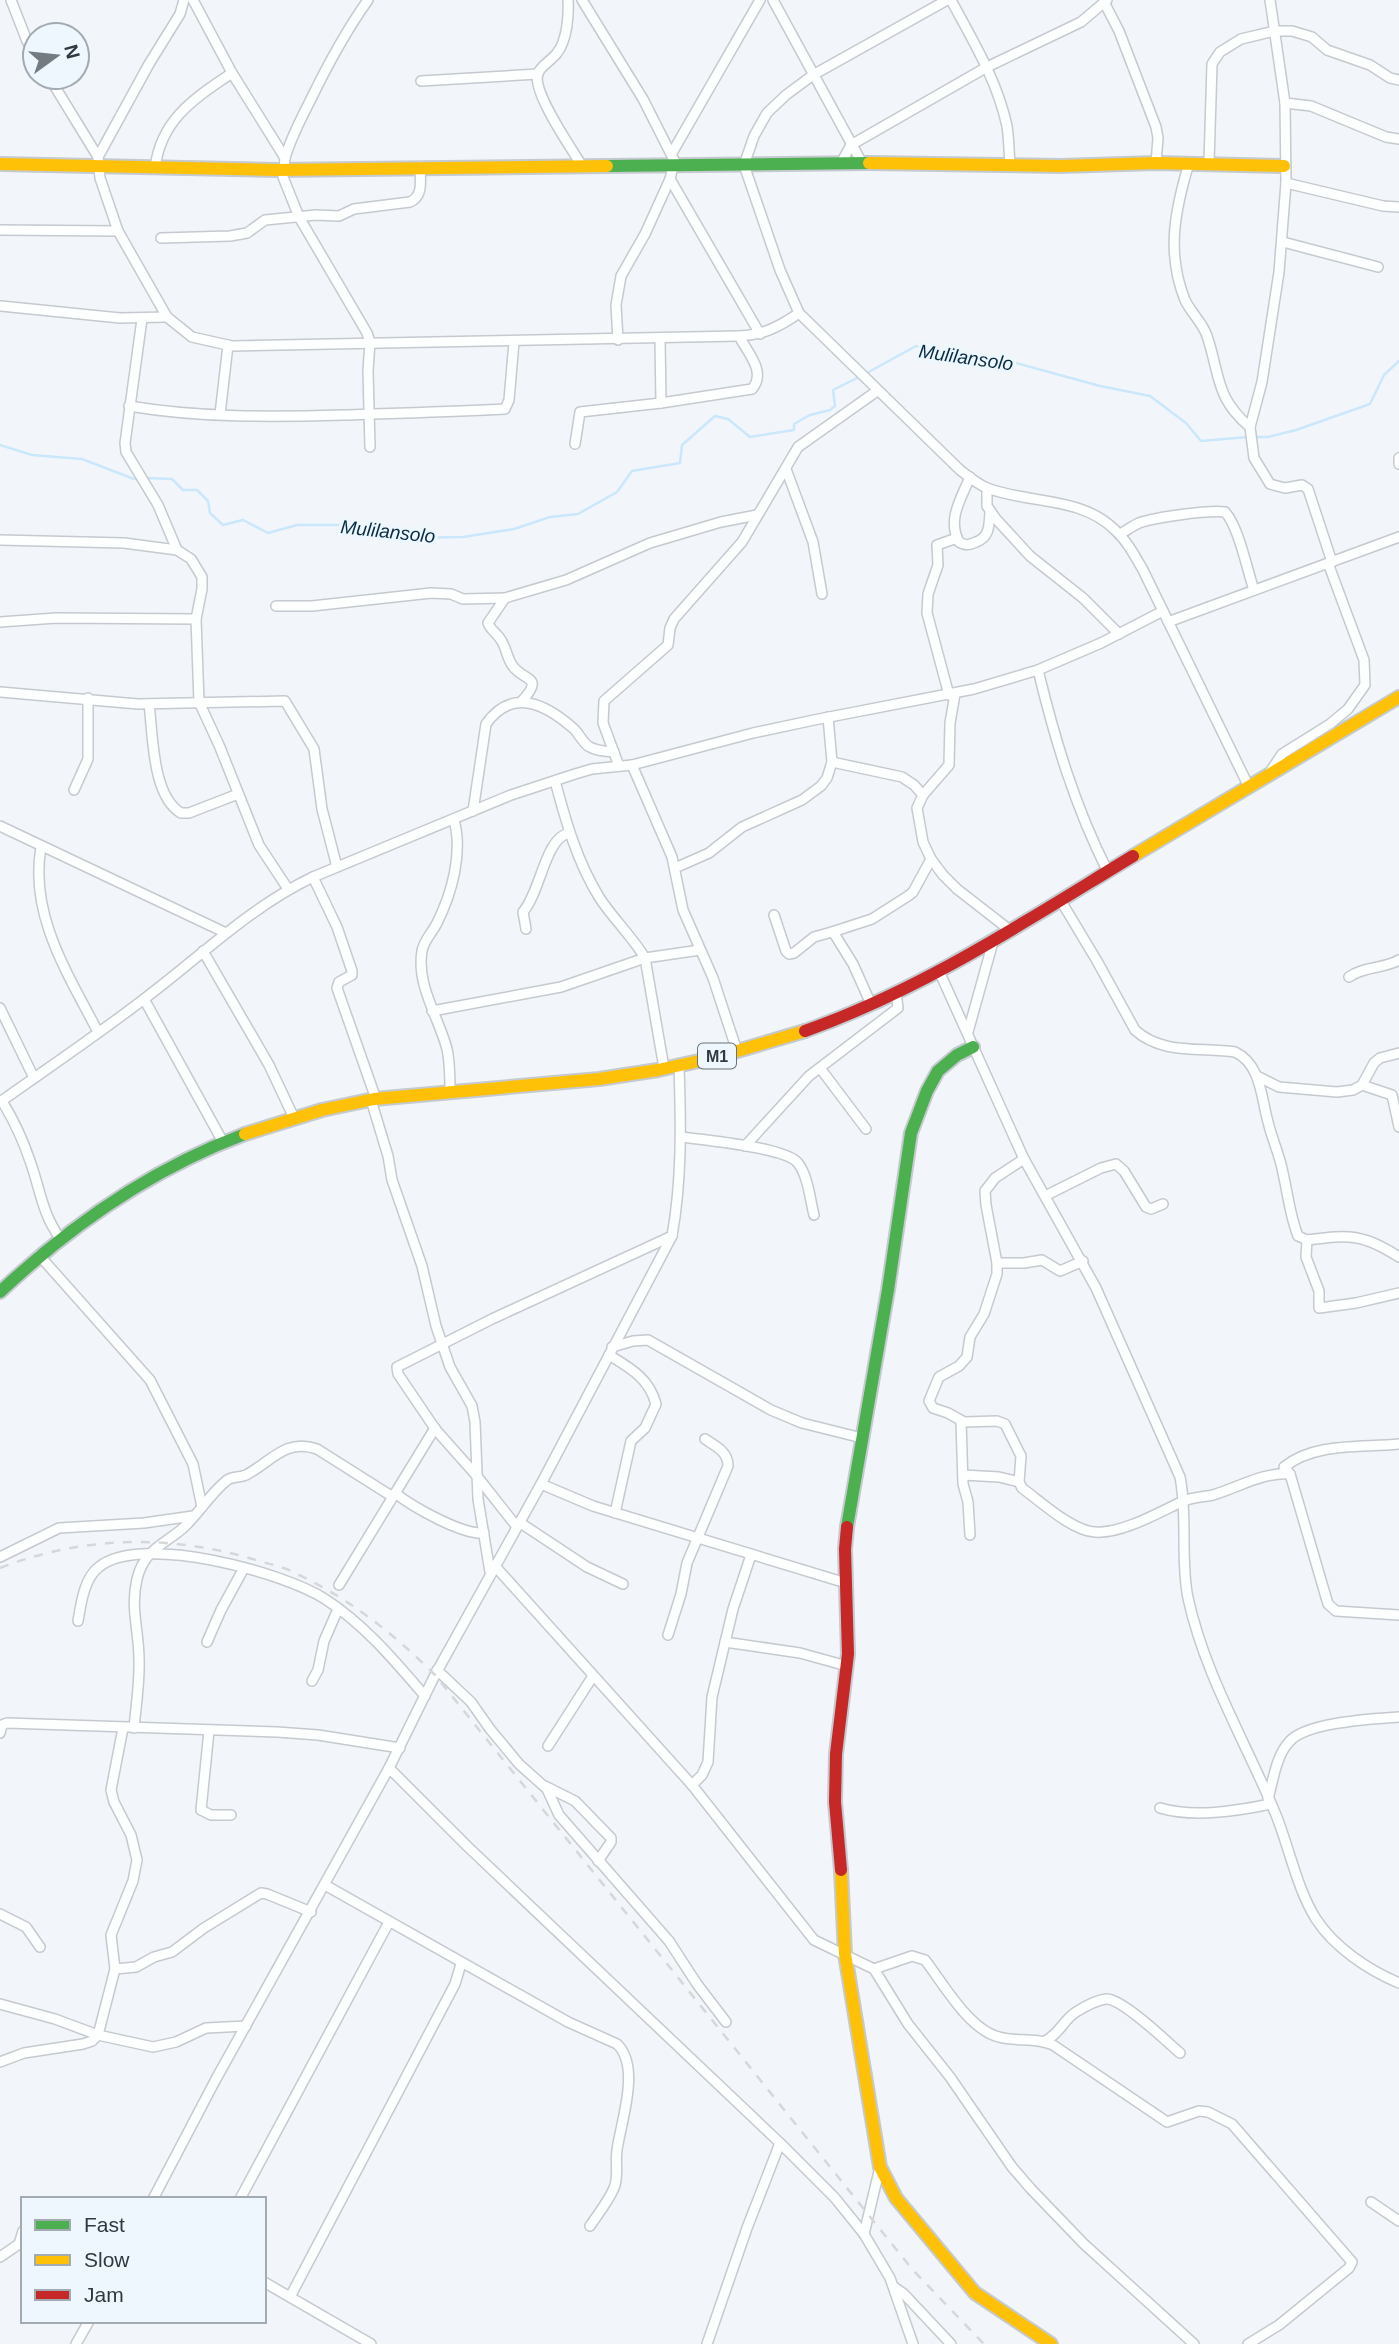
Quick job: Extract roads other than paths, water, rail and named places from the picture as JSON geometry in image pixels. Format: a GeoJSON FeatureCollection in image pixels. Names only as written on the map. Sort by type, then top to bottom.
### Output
{"type":"FeatureCollection","features":[{"type":"Feature","properties":{"kind":"street"},"geometry":{"type":"LineString","coordinates":[[11,0],[21,26]]}},
{"type":"Feature","properties":{"kind":"street"},"geometry":{"type":"LineString","coordinates":[[98,162],[149,64],[180,14],[184,0]]}},
{"type":"Feature","properties":{"kind":"street"},"geometry":{"type":"LineString","coordinates":[[193,0],[285,163]]}},
{"type":"Feature","properties":{"kind":"street"},"geometry":{"type":"LineString","coordinates":[[368,0],[344,36],[291,136],[283,177],[299,217],[370,342],[370,447]]}},
{"type":"Feature","properties":{"kind":"street"},"geometry":{"type":"LineString","coordinates":[[568,0],[562,44],[538,74],[537,84],[582,166]]}},
{"type":"Feature","properties":{"kind":"street"},"geometry":{"type":"LineString","coordinates":[[582,0],[643,99],[673,166],[760,334]]}},
{"type":"Feature","properties":{"kind":"street"},"geometry":{"type":"LineString","coordinates":[[618,340],[616,305],[621,276],[645,234],[673,166],[760,0]]}},
{"type":"Feature","properties":{"kind":"street"},"geometry":{"type":"LineString","coordinates":[[773,0],[862,163]]}},
{"type":"Feature","properties":{"kind":"street"},"geometry":{"type":"LineString","coordinates":[[1010,165],[1007,128],[987,67],[949,0],[813,75],[786,95],[767,113],[754,136],[744,165],[780,270],[799,313],[861,376],[970,477],[987,488],[1089,512],[1119,534],[1143,570],[1248,785]]}},
{"type":"Feature","properties":{"kind":"street"},"geometry":{"type":"LineString","coordinates":[[1269,773],[1282,754],[1348,709],[1364,685],[1364,660],[1330,563],[1308,489],[1302,485],[1284,488],[1270,484],[1254,458],[1250,433],[1262,382],[1283,242],[1286,183],[1285,103],[1270,0]]}},
{"type":"Feature","properties":{"kind":"street"},"geometry":{"type":"LineString","coordinates":[[841,163],[851,145],[987,67],[1081,22],[1105,1],[1156,127],[1156,163]]}},
{"type":"Feature","properties":{"kind":"street"},"geometry":{"type":"LineString","coordinates":[[1209,163],[1212,64],[1231,43],[1241,38],[1275,31],[1292,31],[1312,37],[1327,50],[1370,65],[1390,78],[1399,80]]}},
{"type":"Feature","properties":{"kind":"street"},"geometry":{"type":"LineString","coordinates":[[155,168],[164,140],[179,113],[196,97],[232,73]]}},
{"type":"Feature","properties":{"kind":"street"},"geometry":{"type":"LineString","coordinates":[[421,81],[538,74]]}},
{"type":"Feature","properties":{"kind":"street"},"geometry":{"type":"LineString","coordinates":[[57,91],[98,162],[107,201],[118,231],[167,317],[192,337],[228,345],[738,336],[760,334],[779,327],[799,313]]}},
{"type":"Feature","properties":{"kind":"street"},"geometry":{"type":"LineString","coordinates":[[1285,103],[1311,106],[1386,137],[1399,139]]}},
{"type":"Feature","properties":{"kind":"street"},"geometry":{"type":"LineString","coordinates":[[0,164],[98,162],[155,168],[285,163],[420,167],[841,163],[1209,163],[1284,166]]}},
{"type":"Feature","properties":{"kind":"street"},"geometry":{"type":"LineString","coordinates":[[1189,163],[1174,239],[1177,278],[1194,317],[1205,332],[1217,382],[1250,433]]}},
{"type":"Feature","properties":{"kind":"street"},"geometry":{"type":"LineString","coordinates":[[161,239],[230,236],[247,233],[265,220],[339,216],[354,209],[410,202],[419,195],[420,167]]}},
{"type":"Feature","properties":{"kind":"street"},"geometry":{"type":"LineString","coordinates":[[1286,183],[1399,208]]}},
{"type":"Feature","properties":{"kind":"street"},"geometry":{"type":"LineString","coordinates":[[0,230],[118,231]]}},
{"type":"Feature","properties":{"kind":"street"},"geometry":{"type":"LineString","coordinates":[[1283,242],[1378,267]]}},
{"type":"Feature","properties":{"kind":"street"},"geometry":{"type":"LineString","coordinates":[[1,306],[142,319],[167,317]]}},
{"type":"Feature","properties":{"kind":"street"},"geometry":{"type":"LineString","coordinates":[[142,319],[129,406],[126,452],[158,505],[177,550]]}},
{"type":"Feature","properties":{"kind":"street"},"geometry":{"type":"LineString","coordinates":[[575,444],[580,412],[752,389],[759,378],[758,371],[738,336]]}},
{"type":"Feature","properties":{"kind":"street"},"geometry":{"type":"LineString","coordinates":[[660,339],[661,403]]}},
{"type":"Feature","properties":{"kind":"street"},"geometry":{"type":"LineString","coordinates":[[129,406],[159,411],[265,418],[505,408],[509,400],[514,342]]}},
{"type":"Feature","properties":{"kind":"street"},"geometry":{"type":"LineString","coordinates":[[220,414],[228,345]]}},
{"type":"Feature","properties":{"kind":"street"},"geometry":{"type":"LineString","coordinates":[[619,766],[603,723],[604,701],[668,645],[674,619],[742,542],[798,447],[877,391]]}},
{"type":"Feature","properties":{"kind":"street"},"geometry":{"type":"LineString","coordinates":[[1399,458],[1399,464]]}},
{"type":"Feature","properties":{"kind":"street"},"geometry":{"type":"LineString","coordinates":[[786,469],[813,542],[822,594]]}},
{"type":"Feature","properties":{"kind":"street"},"geometry":{"type":"LineString","coordinates":[[970,477],[953,523],[957,538],[964,545],[985,539],[988,534],[990,512],[986,500],[987,488]]}},
{"type":"Feature","properties":{"kind":"street"},"geometry":{"type":"LineString","coordinates":[[990,512],[1030,556],[1083,598],[1119,634]]}},
{"type":"Feature","properties":{"kind":"street"},"geometry":{"type":"LineString","coordinates":[[1119,534],[1137,524],[1158,518],[1225,512],[1237,536],[1254,590]]}},
{"type":"Feature","properties":{"kind":"street"},"geometry":{"type":"LineString","coordinates":[[276,606],[312,606],[431,593],[451,594],[463,599],[505,598],[566,580],[650,543],[720,522],[757,516]]}},
{"type":"Feature","properties":{"kind":"street"},"geometry":{"type":"LineString","coordinates":[[1168,622],[1399,537]]}},
{"type":"Feature","properties":{"kind":"street"},"geometry":{"type":"LineString","coordinates":[[957,538],[937,545],[938,565],[926,603],[928,622],[952,694],[949,765],[923,795],[917,808],[918,816],[923,842],[931,859],[957,889],[1011,932]]}},
{"type":"Feature","properties":{"kind":"street"},"geometry":{"type":"LineString","coordinates":[[0,540],[124,543],[177,550],[191,559],[202,577],[196,619],[199,702],[259,845],[288,889]]}},
{"type":"Feature","properties":{"kind":"street"},"geometry":{"type":"LineString","coordinates":[[505,598],[488,623],[500,637],[513,668],[531,681],[532,690],[521,702]]}},
{"type":"Feature","properties":{"kind":"street"},"geometry":{"type":"LineString","coordinates":[[60,1238],[46,1216],[31,1163],[1,1101],[144,999],[226,933],[288,889],[510,795],[592,769],[632,765],[752,733],[952,694],[1038,670],[1163,611]]}},
{"type":"Feature","properties":{"kind":"street"},"geometry":{"type":"LineString","coordinates":[[0,622],[56,618],[196,619]]}},
{"type":"Feature","properties":{"kind":"street"},"geometry":{"type":"LineString","coordinates":[[1038,670],[1054,738],[1072,792],[1108,872]]}},
{"type":"Feature","properties":{"kind":"street"},"geometry":{"type":"LineString","coordinates":[[0,692],[149,704],[288,703],[314,749],[322,809],[337,867]]}},
{"type":"Feature","properties":{"kind":"street","name":"M1"},"geometry":{"type":"LineString","coordinates":[[0,1292],[60,1238],[134,1186],[223,1142],[294,1118],[373,1099],[609,1078],[680,1066],[827,1023],[939,971],[1011,932],[1248,785],[1399,696]]}},
{"type":"Feature","properties":{"kind":"street"},"geometry":{"type":"LineString","coordinates":[[74,790],[88,759],[88,698]]}},
{"type":"Feature","properties":{"kind":"street"},"geometry":{"type":"LineString","coordinates":[[473,811],[486,724],[494,713],[505,705],[521,702],[539,706],[553,713],[592,748],[614,752]]}},
{"type":"Feature","properties":{"kind":"street"},"geometry":{"type":"LineString","coordinates":[[149,704],[162,790],[172,806],[185,814],[238,794]]}},
{"type":"Feature","properties":{"kind":"street"},"geometry":{"type":"LineString","coordinates":[[675,868],[709,853],[748,823],[812,795],[827,778],[832,762],[828,717]]}},
{"type":"Feature","properties":{"kind":"street"},"geometry":{"type":"LineString","coordinates":[[832,762],[902,777],[923,795]]}},
{"type":"Feature","properties":{"kind":"street"},"geometry":{"type":"LineString","coordinates":[[632,765],[675,868],[683,910],[713,978],[737,1051]]}},
{"type":"Feature","properties":{"kind":"street"},"geometry":{"type":"LineString","coordinates":[[555,781],[569,833],[585,872],[600,898],[645,958],[664,1068]]}},
{"type":"Feature","properties":{"kind":"street"},"geometry":{"type":"LineString","coordinates":[[450,1092],[446,1047],[432,1012],[424,980],[422,954],[425,941],[437,923],[454,875],[458,838],[453,820]]}},
{"type":"Feature","properties":{"kind":"street"},"geometry":{"type":"LineString","coordinates":[[0,826],[226,933]]}},
{"type":"Feature","properties":{"kind":"street"},"geometry":{"type":"LineString","coordinates":[[526,929],[523,912],[535,896],[553,844],[560,836],[569,833]]}},
{"type":"Feature","properties":{"kind":"street"},"geometry":{"type":"LineString","coordinates":[[41,847],[38,867],[46,924],[73,986],[98,1032]]}},
{"type":"Feature","properties":{"kind":"street"},"geometry":{"type":"LineString","coordinates":[[774,915],[786,951],[789,954],[794,953],[814,937],[872,919],[892,908],[913,892],[931,859]]}},
{"type":"Feature","properties":{"kind":"street"},"geometry":{"type":"LineString","coordinates":[[313,877],[337,926],[352,971],[352,975],[339,982],[337,988],[373,1099],[392,1180],[422,1266],[442,1343],[453,1374],[472,1406],[476,1475],[492,1569],[692,1785],[814,1940],[874,1969],[908,2024],[1031,2189],[1084,2244],[1194,2344]]}},
{"type":"Feature","properties":{"kind":"street"},"geometry":{"type":"LineString","coordinates":[[1061,901],[1135,1030],[1142,1037],[1186,1050],[1235,1052],[1242,1055],[1257,1076],[1283,1172],[1292,1222],[1298,1236],[1307,1240],[1361,1237],[1383,1246],[1399,1257]]}},
{"type":"Feature","properties":{"kind":"street"},"geometry":{"type":"LineString","coordinates":[[832,932],[842,943],[871,1004]]}},
{"type":"Feature","properties":{"kind":"street"},"geometry":{"type":"LineString","coordinates":[[968,1032],[993,942]]}},
{"type":"Feature","properties":{"kind":"street"},"geometry":{"type":"LineString","coordinates":[[432,1012],[561,988],[645,958],[700,950]]}},
{"type":"Feature","properties":{"kind":"street"},"geometry":{"type":"LineString","coordinates":[[203,951],[269,1065],[294,1118]]}},
{"type":"Feature","properties":{"kind":"street"},"geometry":{"type":"LineString","coordinates":[[1349,977],[1359,971],[1390,965],[1399,960]]}},
{"type":"Feature","properties":{"kind":"street"},"geometry":{"type":"LineString","coordinates":[[939,971],[1024,1159],[1083,1261],[1135,1371],[1180,1477],[1184,1500],[1185,1579],[1192,1615],[1217,1689],[1269,1801],[1315,1917],[1344,1950],[1399,1983]]}},
{"type":"Feature","properties":{"kind":"street"},"geometry":{"type":"LineString","coordinates":[[745,1146],[797,1087],[898,1008],[896,992]]}},
{"type":"Feature","properties":{"kind":"street"},"geometry":{"type":"LineString","coordinates":[[144,999],[223,1142]]}},
{"type":"Feature","properties":{"kind":"street"},"geometry":{"type":"LineString","coordinates":[[0,1008],[34,1078]]}},
{"type":"Feature","properties":{"kind":"street"},"geometry":{"type":"LineString","coordinates":[[973,1047],[957,1055],[938,1071],[911,1133],[888,1290],[846,1530],[847,1666],[836,1754],[835,1802],[845,1954],[880,2167],[896,2198],[975,2293],[1051,2344]]}},
{"type":"Feature","properties":{"kind":"street"},"geometry":{"type":"LineString","coordinates":[[1257,1076],[1284,1087],[1337,1092],[1353,1090],[1362,1085],[1374,1063],[1380,1058],[1399,1053]]}},
{"type":"Feature","properties":{"kind":"street"},"geometry":{"type":"LineString","coordinates":[[154,2197],[400,1748],[437,1670],[541,1483],[672,1236],[677,1209],[681,1137],[680,1066]]}},
{"type":"Feature","properties":{"kind":"street"},"geometry":{"type":"LineString","coordinates":[[820,1068],[866,1129]]}},
{"type":"Feature","properties":{"kind":"street"},"geometry":{"type":"LineString","coordinates":[[1362,1085],[1392,1095],[1399,1127]]}},
{"type":"Feature","properties":{"kind":"street"},"geometry":{"type":"LineString","coordinates":[[681,1137],[745,1146],[785,1154],[796,1160],[803,1171],[814,1215]]}},
{"type":"Feature","properties":{"kind":"street"},"geometry":{"type":"LineString","coordinates":[[1024,1159],[995,1178],[985,1191],[997,1263],[996,1274],[986,1311],[970,1337],[967,1357],[959,1366],[939,1377],[929,1401],[933,1408],[961,1421],[997,1421],[1005,1424],[1021,1456],[1018,1482],[1022,1488],[1071,1523],[1094,1532],[1126,1526],[1184,1500],[1214,1494],[1287,1471],[1309,1453],[1399,1444]]}},
{"type":"Feature","properties":{"kind":"street"},"geometry":{"type":"LineString","coordinates":[[1045,1196],[1101,1168],[1116,1164],[1124,1171],[1146,1207],[1150,1209],[1163,1204]]}},
{"type":"Feature","properties":{"kind":"street"},"geometry":{"type":"LineString","coordinates":[[623,1584],[587,1567],[518,1524],[435,1428],[397,1369],[442,1343],[672,1236]]}},
{"type":"Feature","properties":{"kind":"street"},"geometry":{"type":"LineString","coordinates":[[1307,1240],[1306,1257],[1319,1290],[1319,1308],[1399,1293]]}},
{"type":"Feature","properties":{"kind":"street"},"geometry":{"type":"LineString","coordinates":[[40,1255],[150,1380],[193,1464],[202,1507]]}},
{"type":"Feature","properties":{"kind":"street"},"geometry":{"type":"LineString","coordinates":[[997,1263],[1042,1260],[1060,1271],[1083,1261]]}},
{"type":"Feature","properties":{"kind":"street"},"geometry":{"type":"LineString","coordinates":[[610,1351],[648,1340],[771,1410],[802,1423],[862,1438]]}},
{"type":"Feature","properties":{"kind":"street"},"geometry":{"type":"LineString","coordinates":[[610,1351],[640,1375],[652,1392],[656,1404],[645,1428],[631,1441],[615,1513]]}},
{"type":"Feature","properties":{"kind":"street"},"geometry":{"type":"LineString","coordinates":[[961,1421],[963,1475],[970,1535]]}},
{"type":"Feature","properties":{"kind":"street"},"geometry":{"type":"LineString","coordinates":[[339,1585],[435,1428]]}},
{"type":"Feature","properties":{"kind":"street"},"geometry":{"type":"LineString","coordinates":[[668,1635],[681,1594],[685,1569],[728,1462],[723,1452],[705,1438]]}},
{"type":"Feature","properties":{"kind":"street"},"geometry":{"type":"LineString","coordinates":[[134,1728],[139,1662],[135,1627],[139,1575],[150,1553],[195,1516],[230,1478],[247,1474],[283,1451],[307,1445],[451,1524],[474,1533],[484,1533]]}},
{"type":"Feature","properties":{"kind":"street"},"geometry":{"type":"LineString","coordinates":[[1287,1471],[1328,1604],[1336,1611],[1399,1615]]}},
{"type":"Feature","properties":{"kind":"street"},"geometry":{"type":"LineString","coordinates":[[963,1475],[999,1477],[1018,1482]]}},
{"type":"Feature","properties":{"kind":"street"},"geometry":{"type":"LineString","coordinates":[[541,1483],[593,1506],[846,1583]]}},
{"type":"Feature","properties":{"kind":"street"},"geometry":{"type":"LineString","coordinates":[[0,1556],[59,1528],[165,1521],[195,1516]]}},
{"type":"Feature","properties":{"kind":"street"},"geometry":{"type":"LineString","coordinates":[[78,1621],[85,1591],[96,1569],[116,1559],[150,1553],[183,1555],[244,1567],[322,1597],[374,1637],[425,1696]]}},
{"type":"Feature","properties":{"kind":"street"},"geometry":{"type":"LineString","coordinates":[[692,1785],[702,1775],[708,1762],[710,1708],[725,1642],[751,1555]]}},
{"type":"Feature","properties":{"kind":"street"},"geometry":{"type":"LineString","coordinates":[[207,1643],[220,1610],[244,1567]]}},
{"type":"Feature","properties":{"kind":"street"},"geometry":{"type":"LineString","coordinates":[[312,1681],[318,1670],[324,1640],[338,1609]]}},
{"type":"Feature","properties":{"kind":"street"},"geometry":{"type":"LineString","coordinates":[[725,1642],[800,1653],[847,1666]]}},
{"type":"Feature","properties":{"kind":"street"},"geometry":{"type":"LineString","coordinates":[[437,1670],[471,1702],[519,1764],[543,1785],[577,1803],[611,1838],[598,1861]]}},
{"type":"Feature","properties":{"kind":"street"},"geometry":{"type":"LineString","coordinates":[[548,1746],[593,1676]]}},
{"type":"Feature","properties":{"kind":"street"},"geometry":{"type":"LineString","coordinates":[[1269,1801],[1284,1750],[1289,1742],[1300,1734],[1338,1723],[1399,1717]]}},
{"type":"Feature","properties":{"kind":"street"},"geometry":{"type":"LineString","coordinates":[[0,1733],[2,1725],[7,1723],[318,1735],[400,1748]]}},
{"type":"Feature","properties":{"kind":"street"},"geometry":{"type":"LineString","coordinates":[[0,2062],[24,2053],[83,2044],[98,2035],[115,1969],[111,1935],[133,1881],[138,1860],[131,1835],[114,1802],[111,1790],[123,1728]]}},
{"type":"Feature","properties":{"kind":"street"},"geometry":{"type":"LineString","coordinates":[[209,1731],[201,1810],[211,1815],[231,1815]]}},
{"type":"Feature","properties":{"kind":"street"},"geometry":{"type":"LineString","coordinates":[[389,1768],[835,2198],[864,2234],[894,2287],[913,2344]]}},
{"type":"Feature","properties":{"kind":"street"},"geometry":{"type":"LineString","coordinates":[[543,1785],[559,1815],[670,1941],[697,1984],[726,2022]]}},
{"type":"Feature","properties":{"kind":"street"},"geometry":{"type":"LineString","coordinates":[[1160,1808],[1177,1812],[1233,1810],[1269,1801]]}},
{"type":"Feature","properties":{"kind":"street"},"geometry":{"type":"LineString","coordinates":[[325,1885],[461,1964],[622,2050],[629,2069],[629,2083],[617,2153],[617,2180],[590,2226]]}},
{"type":"Feature","properties":{"kind":"street"},"geometry":{"type":"LineString","coordinates":[[115,1969],[136,1967],[154,1957],[172,1952],[204,1928],[261,1893],[311,1912]]}},
{"type":"Feature","properties":{"kind":"street"},"geometry":{"type":"LineString","coordinates":[[0,1914],[26,1927],[40,1947]]}},
{"type":"Feature","properties":{"kind":"street"},"geometry":{"type":"LineString","coordinates":[[241,2197],[389,1922]]}},
{"type":"Feature","properties":{"kind":"street"},"geometry":{"type":"LineString","coordinates":[[874,1969],[918,1956],[925,1959],[970,2019],[986,2032],[999,2037],[1045,2041],[1111,2082],[1140,2106],[1167,2122],[1199,2111],[1228,2120],[1349,2258],[1352,2265],[1279,2325],[1248,2344]]}},
{"type":"Feature","properties":{"kind":"street"},"geometry":{"type":"LineString","coordinates":[[290,2297],[455,1984],[461,1964]]}},
{"type":"Feature","properties":{"kind":"street"},"geometry":{"type":"LineString","coordinates":[[1045,2041],[1056,2036],[1075,2013],[1104,1999],[1110,1999],[1133,2013],[1180,2053]]}},
{"type":"Feature","properties":{"kind":"street"},"geometry":{"type":"LineString","coordinates":[[0,2004],[55,2019],[98,2035],[153,2047],[166,2046],[206,2028],[246,2026]]}},
{"type":"Feature","properties":{"kind":"street"},"geometry":{"type":"LineString","coordinates":[[707,2344],[780,2143]]}},
{"type":"Feature","properties":{"kind":"street"},"geometry":{"type":"LineString","coordinates":[[864,2234],[880,2167]]}},
{"type":"Feature","properties":{"kind":"street"},"geometry":{"type":"LineString","coordinates":[[1371,2202],[1399,2221]]}},
{"type":"Feature","properties":{"kind":"street"},"geometry":{"type":"LineString","coordinates":[[0,2257],[19,2244],[21,2238]]}},
{"type":"Feature","properties":{"kind":"street"},"geometry":{"type":"LineString","coordinates":[[266,2283],[371,2344]]}},
{"type":"Feature","properties":{"kind":"street"},"geometry":{"type":"LineString","coordinates":[[894,2287],[904,2294],[951,2344]]}},
{"type":"Feature","properties":{"kind":"street"},"geometry":{"type":"LineString","coordinates":[[76,2344],[88,2323]]}},
{"type":"Feature","properties":{"kind":"waterway","name":"Mulilansolo"},"geometry":{"type":"LineString","coordinates":[[865,374],[916,346],[994,357],[1100,386],[1150,396],[1186,423],[1201,441],[1248,437]]}},
{"type":"Feature","properties":{"kind":"waterway","name":"Mulilansolo"},"geometry":{"type":"LineString","coordinates":[[1254,437],[1268,437],[1296,430],[1370,404],[1384,375],[1399,361]]}},
{"type":"Feature","properties":{"kind":"waterway","name":"Mulilansolo"},"geometry":{"type":"LineString","coordinates":[[146,478],[172,479],[183,490],[197,490],[208,501],[210,513],[223,525],[243,520],[268,533],[297,525],[341,525],[373,534],[410,538],[463,537],[514,529],[550,517],[578,514],[617,492],[632,471],[680,463],[682,445],[715,416],[728,419],[750,437],[794,430],[794,424],[835,406],[833,390],[859,377]]}},
{"type":"Feature","properties":{"kind":"waterway","name":"Mulilansolo"},"geometry":{"type":"LineString","coordinates":[[0,445],[32,455],[82,459],[134,479],[140,478]]}},
{"type":"Feature","properties":{"kind":"railway"},"geometry":{"type":"LineString","coordinates":[[0,1568],[32,1557],[98,1544],[131,1542],[197,1546],[289,1570],[353,1606],[404,1645],[435,1675],[912,2269],[984,2344]]}}]}
